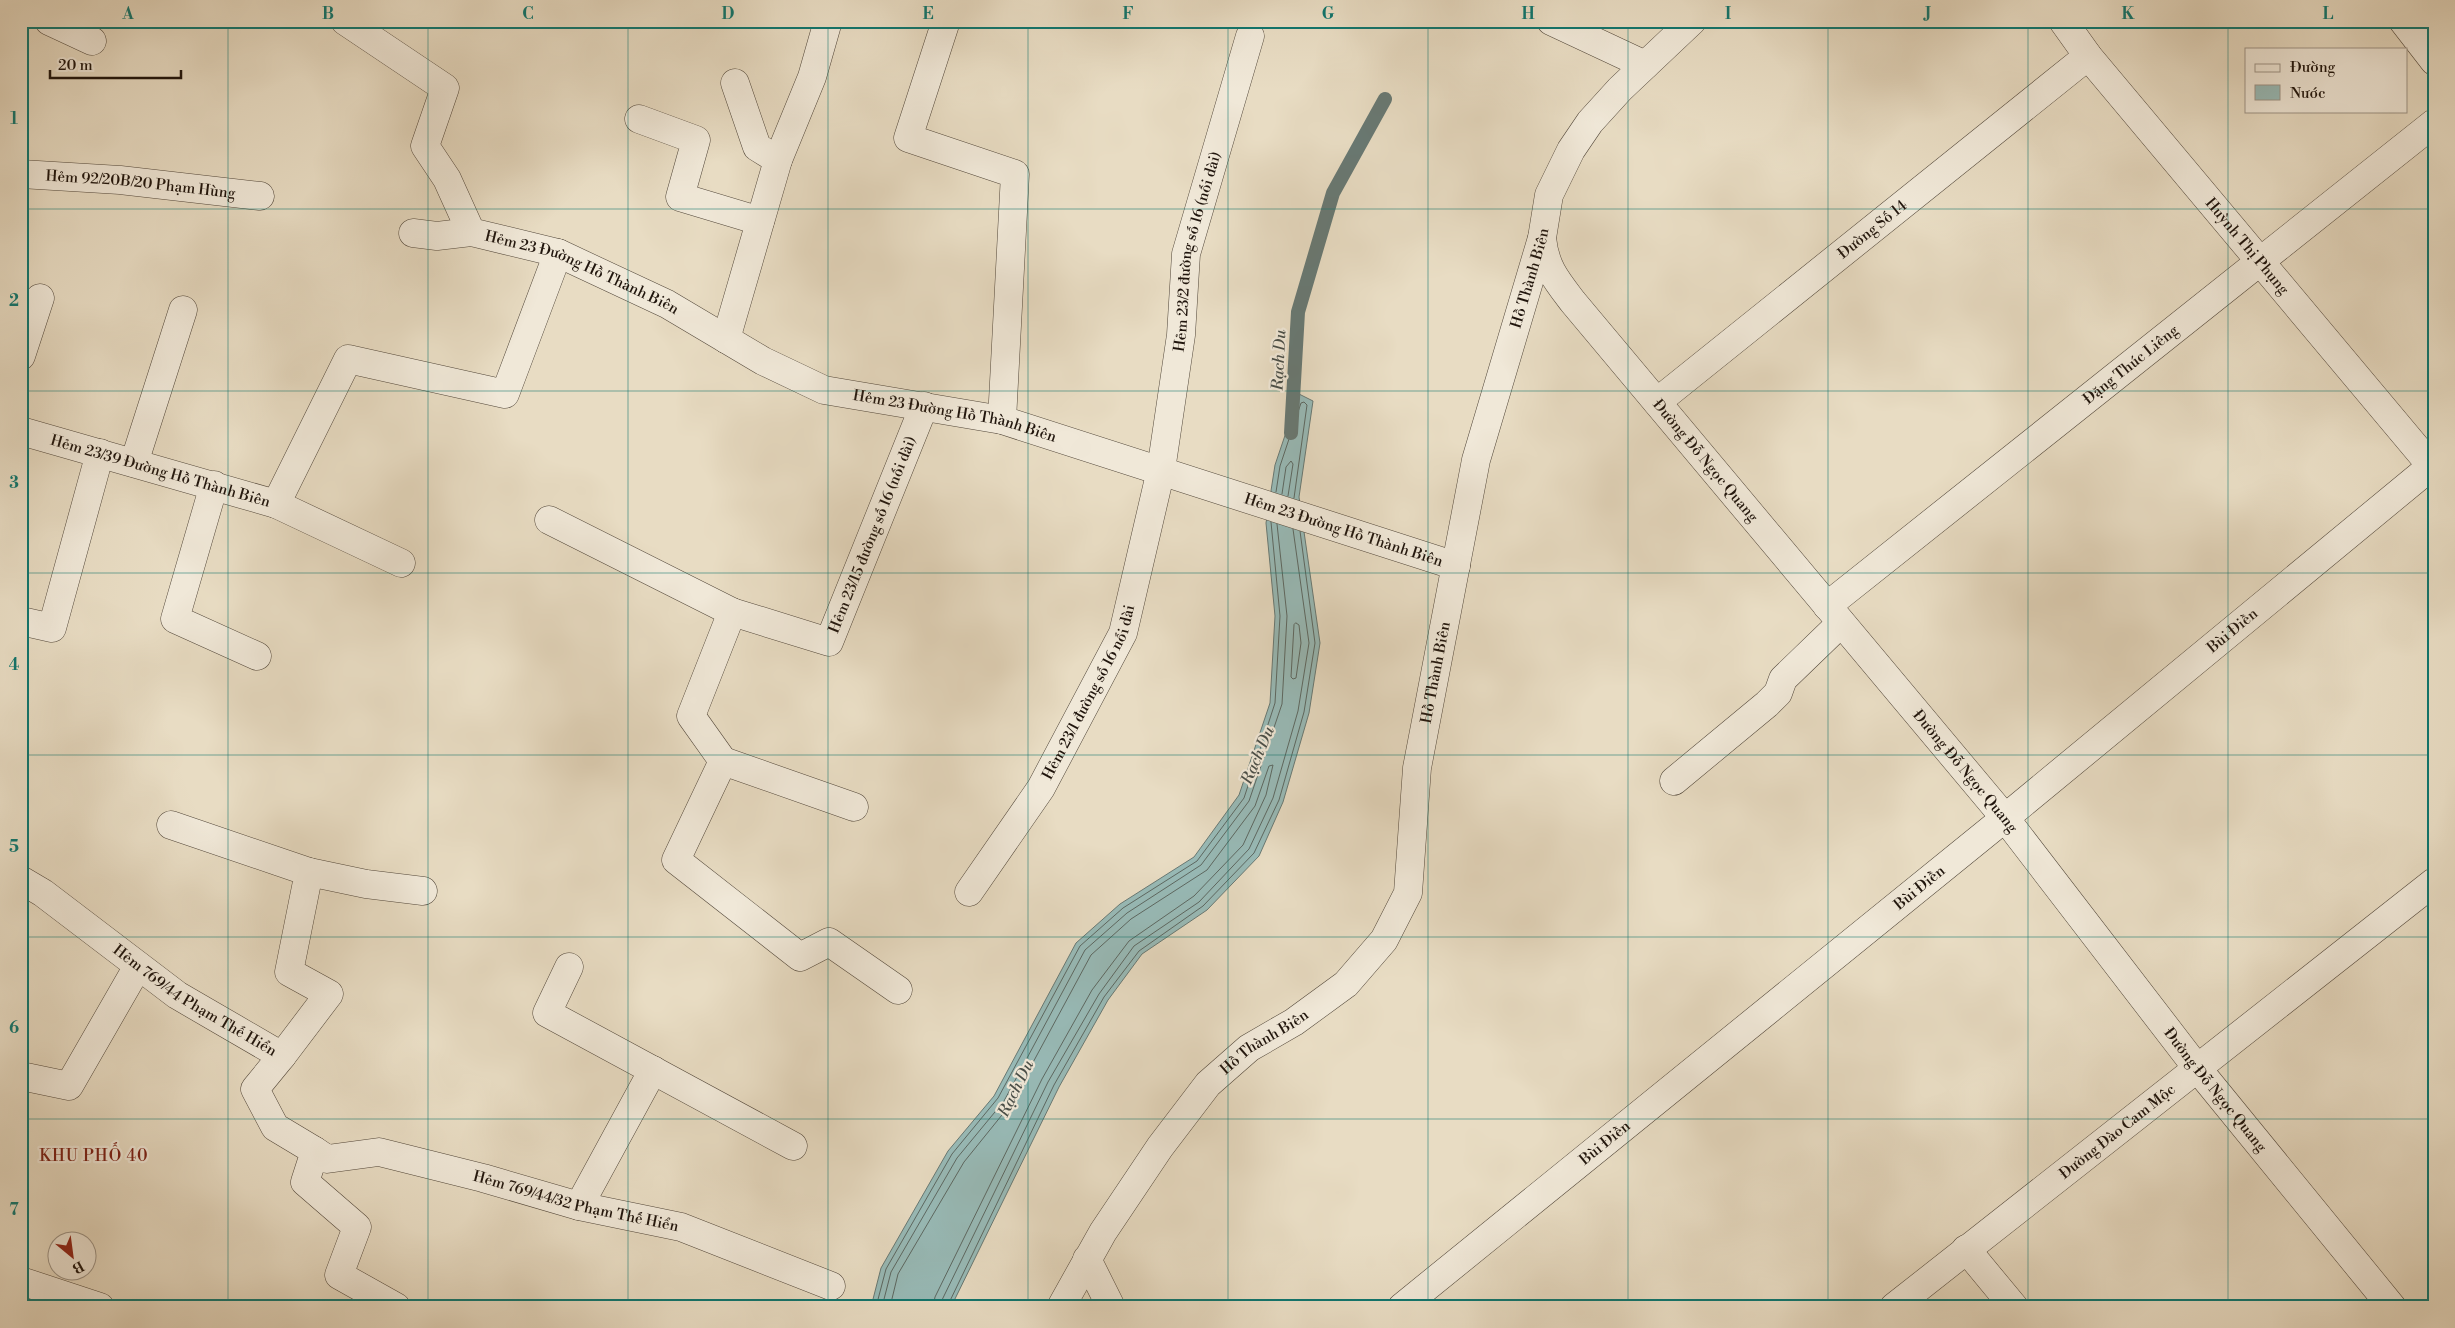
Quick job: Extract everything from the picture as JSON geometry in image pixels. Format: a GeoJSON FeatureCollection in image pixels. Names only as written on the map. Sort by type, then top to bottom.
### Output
{"type":"FeatureCollection","features":[{"type":"Feature","properties":{"kind":"street"},"geometry":{"type":"LineString","coordinates":[[49,21],[92,41]]}},
{"type":"Feature","properties":{"kind":"street","name":"Hẻm 23 Đường Hồ Thành Biên"},"geometry":{"type":"LineString","coordinates":[[345,21],[446,88],[424,146],[447,179],[471,232]]}},
{"type":"Feature","properties":{"kind":"street"},"geometry":{"type":"LineString","coordinates":[[726,339],[778,160],[812,77],[828,21]]}},
{"type":"Feature","properties":{"kind":"street"},"geometry":{"type":"LineString","coordinates":[[946,21],[908,138],[1015,174],[1002,420]]}},
{"type":"Feature","properties":{"kind":"street"},"geometry":{"type":"LineString","coordinates":[[1551,21],[1645,65]]}},
{"type":"Feature","properties":{"kind":"street","name":"Hồ Thành Biên"},"geometry":{"type":"LineString","coordinates":[[1060,1307],[1087,1259],[1160,1147],[1208,1084],[1249,1048],[1294,1022],[1346,984],[1384,940],[1408,893],[1417,768],[1476,460],[1542,238],[1550,195],[1571,150],[1590,122],[1645,65],[1692,21]]}},
{"type":"Feature","properties":{"kind":"street","name":"Huỳnh Thị Phụng"},"geometry":{"type":"LineString","coordinates":[[2063,21],[2088,56],[2433,466]]}},
{"type":"Feature","properties":{"kind":"street"},"geometry":{"type":"LineString","coordinates":[[2403,21],[2434,62]]}},
{"type":"Feature","properties":{"kind":"street","name":"Hẻm 23/2 đường số 16 (nối dài)"},"geometry":{"type":"LineString","coordinates":[[1162,470],[1181,335],[1186,254],[1250,36]]}},
{"type":"Feature","properties":{"kind":"street","name":"Đường Số 14"},"geometry":{"type":"LineString","coordinates":[[1657,402],[2088,56]]}},
{"type":"Feature","properties":{"kind":"street"},"geometry":{"type":"LineString","coordinates":[[735,84],[757,147],[778,160]]}},
{"type":"Feature","properties":{"kind":"street"},"geometry":{"type":"LineString","coordinates":[[639,119],[696,140],[680,196],[760,222]]}},
{"type":"Feature","properties":{"kind":"street","name":"Đặng Thúc Liêng"},"geometry":{"type":"LineString","coordinates":[[1674,781],[1778,693],[1783,679],[1834,614],[2260,262],[2434,123]]}},
{"type":"Feature","properties":{"kind":"street","name":"Hẻm 92/20B/20 Phạm Hùng"},"geometry":{"type":"LineString","coordinates":[[21,174],[120,180],[260,196]]}},
{"type":"Feature","properties":{"kind":"street","name":"Hẻm 23 Đường Hồ Thành Biên"},"geometry":{"type":"LineString","coordinates":[[413,233],[437,236],[471,232],[558,253],[667,304],[763,361],[824,390],[1002,420],[1251,498],[1309,519],[1456,566]]}},
{"type":"Feature","properties":{"kind":"street","name":"Đường Đỗ Ngọc Quang"},"geometry":{"type":"LineString","coordinates":[[1542,238],[1544,257],[1553,275],[2005,818],[2197,1068],[2392,1307]]}},
{"type":"Feature","properties":{"kind":"street","name":"Hẻm 23/39 Đường Hồ Thành Biên"},"geometry":{"type":"LineString","coordinates":[[21,431],[276,504],[348,359],[505,394],[558,253]]}},
{"type":"Feature","properties":{"kind":"street"},"geometry":{"type":"LineString","coordinates":[[21,356],[40,298]]}},
{"type":"Feature","properties":{"kind":"street"},"geometry":{"type":"LineString","coordinates":[[134,463],[183,310]]}},
{"type":"Feature","properties":{"kind":"street","name":"Hẻm 23/15 đường số 16 (nối dài)"},"geometry":{"type":"LineString","coordinates":[[732,612],[829,642],[924,406]]}},
{"type":"Feature","properties":{"kind":"street"},"geometry":{"type":"LineString","coordinates":[[21,621],[52,628],[100,453]]}},
{"type":"Feature","properties":{"kind":"street","name":"Bùi Điền"},"geometry":{"type":"LineString","coordinates":[[1402,1307],[2005,818],[2433,466]]}},
{"type":"Feature","properties":{"kind":"street","name":"Hẻm 23/1 đường số 16 nối dài"},"geometry":{"type":"LineString","coordinates":[[968,892],[1041,788],[1123,633],[1162,470]]}},
{"type":"Feature","properties":{"kind":"street"},"geometry":{"type":"LineString","coordinates":[[214,485],[174,619],[257,656]]}},
{"type":"Feature","properties":{"kind":"street"},"geometry":{"type":"LineString","coordinates":[[276,504],[401,563]]}},
{"type":"Feature","properties":{"kind":"street"},"geometry":{"type":"LineString","coordinates":[[550,520],[732,612],[691,716],[723,761],[854,807]]}},
{"type":"Feature","properties":{"kind":"street"},"geometry":{"type":"LineString","coordinates":[[723,761],[676,860],[800,957],[829,942],[898,990]]}},
{"type":"Feature","properties":{"kind":"street"},"geometry":{"type":"LineString","coordinates":[[171,825],[309,872],[366,884],[423,891]]}},
{"type":"Feature","properties":{"kind":"street"},"geometry":{"type":"LineString","coordinates":[[282,1056],[329,994],[289,972],[309,872]]}},
{"type":"Feature","properties":{"kind":"street","name":"Hẻm 769/44 Phạm Thế Hiển"},"geometry":{"type":"LineString","coordinates":[[21,880],[43,893],[177,995],[282,1056],[256,1089],[275,1127],[315,1152]]}},
{"type":"Feature","properties":{"kind":"street","name":"Đường Đào Cam Mộc"},"geometry":{"type":"LineString","coordinates":[[1894,1307],[2434,882]]}},
{"type":"Feature","properties":{"kind":"street"},"geometry":{"type":"LineString","coordinates":[[21,1076],[69,1086],[138,966]]}},
{"type":"Feature","properties":{"kind":"street"},"geometry":{"type":"LineString","coordinates":[[569,967],[547,1013],[793,1146]]}},
{"type":"Feature","properties":{"kind":"street"},"geometry":{"type":"LineString","coordinates":[[579,1206],[653,1070]]}},
{"type":"Feature","properties":{"kind":"street"},"geometry":{"type":"LineString","coordinates":[[315,1152],[305,1182],[357,1227],[339,1275],[396,1307]]}},
{"type":"Feature","properties":{"kind":"street","name":"Hẻm 769/44/32 Phạm Thế Hiển"},"geometry":{"type":"LineString","coordinates":[[315,1152],[327,1159],[379,1152],[483,1178],[579,1206],[681,1227],[831,1286]]}},
{"type":"Feature","properties":{"kind":"street"},"geometry":{"type":"LineString","coordinates":[[1966,1249],[2014,1307]]}},
{"type":"Feature","properties":{"kind":"street"},"geometry":{"type":"LineString","coordinates":[[1087,1259],[1110,1307]]}},
{"type":"Feature","properties":{"kind":"street"},"geometry":{"type":"LineString","coordinates":[[21,1281],[100,1307]]}},
{"type":"Feature","properties":{"kind":"water"},"geometry":{"type":"Polygon","coordinates":[[[1299,394],[1313,401],[1299,497],[1320,643],[1309,713],[1283,802],[1259,856],[1207,910],[1142,954],[1108,1000],[1059,1087],[951,1307],[871,1307],[881,1268],[948,1151],[994,1096],[1076,943],[1120,904],[1194,857],[1239,795],[1270,703],[1275,616],[1266,523],[1275,465],[1299,394]]]}},
{"type":"Feature","properties":{"kind":"waterway","name":"Rạch Du"},"geometry":{"type":"LineString","coordinates":[[1291,433],[1298,312],[1333,193],[1385,99]]}},
{"type":"Feature","properties":{"kind":"district","name":"KHU PHỐ 40"},"geometry":{"type":"Point","coordinates":[94,1155]}}]}
